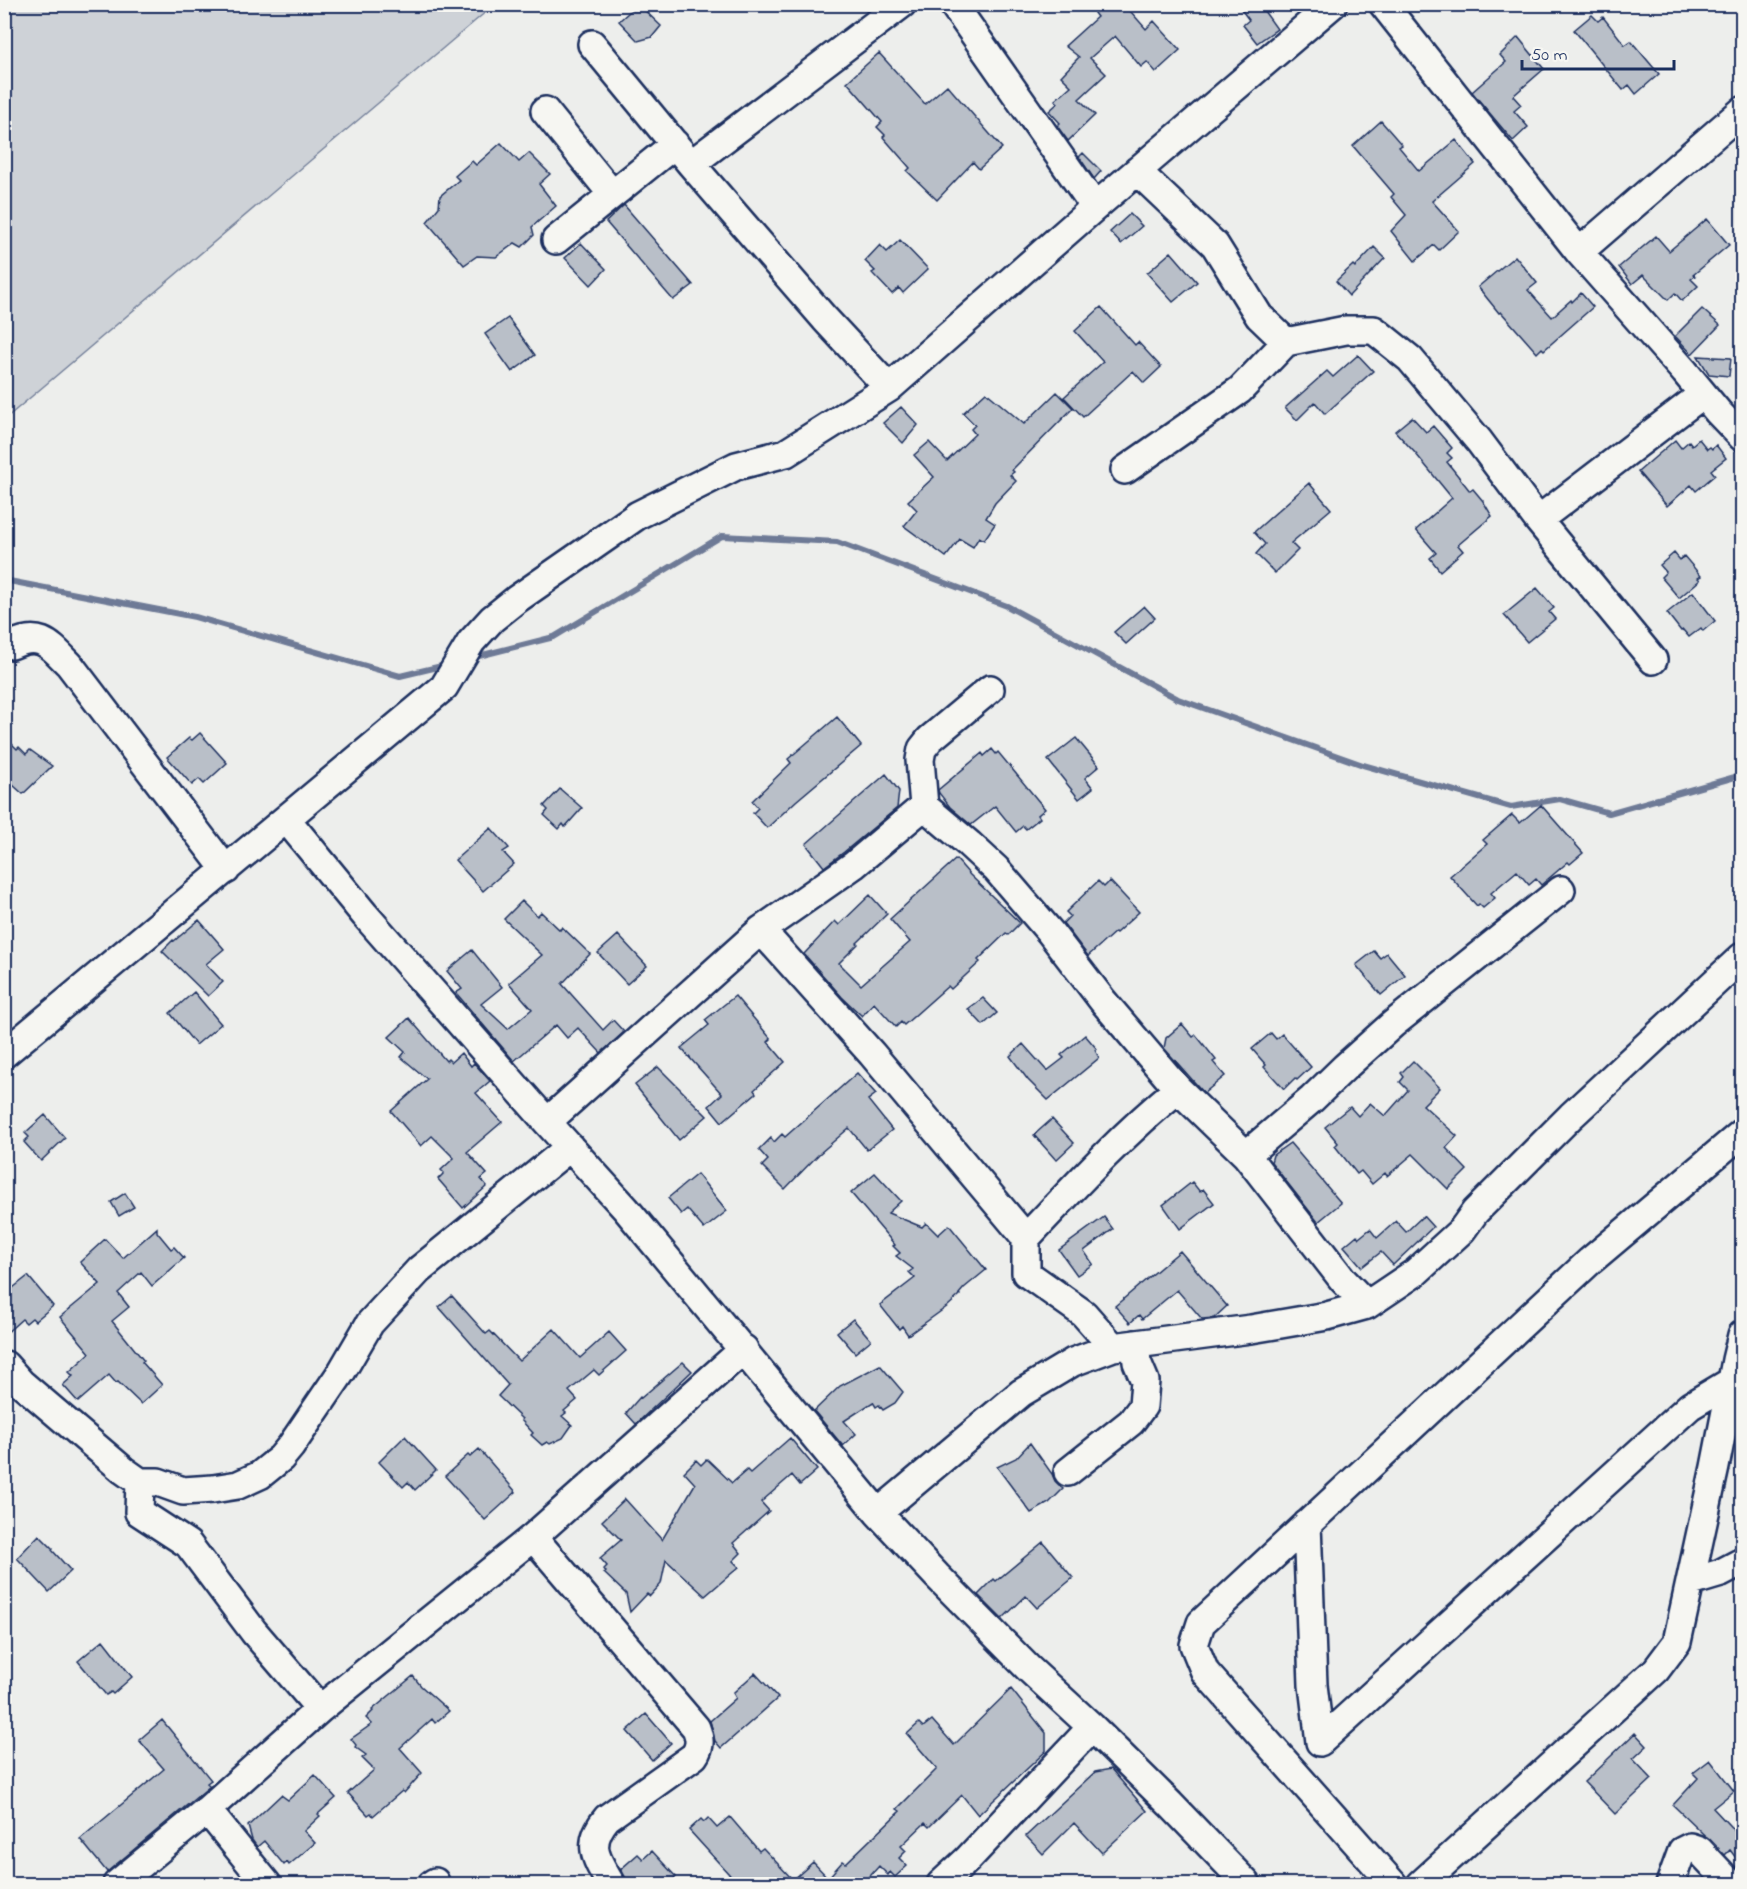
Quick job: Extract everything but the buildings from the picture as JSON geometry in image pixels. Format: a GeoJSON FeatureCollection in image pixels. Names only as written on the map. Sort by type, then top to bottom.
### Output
{"type":"FeatureCollection","features":[{"type":"Feature","properties":{"kind":"street"},"geometry":{"type":"LineString","coordinates":[[556,240],[612,194],[683,154],[902,4]]}},
{"type":"Feature","properties":{"kind":"street"},"geometry":{"type":"LineString","coordinates":[[953,4],[1095,207]]}},
{"type":"Feature","properties":{"kind":"street"},"geometry":{"type":"LineString","coordinates":[[4,1054],[444,687],[471,642],[492,619],[517,599],[638,515],[736,466],[786,453],[890,388],[1095,207],[1333,4]]}},
{"type":"Feature","properties":{"kind":"street"},"geometry":{"type":"LineString","coordinates":[[1383,4],[1579,252],[1718,412],[1743,437]]}},
{"type":"Feature","properties":{"kind":"street"},"geometry":{"type":"LineString","coordinates":[[592,44],[825,319],[890,388]]}},
{"type":"Feature","properties":{"kind":"street"},"geometry":{"type":"LineString","coordinates":[[545,111],[612,194]]}},
{"type":"Feature","properties":{"kind":"street"},"geometry":{"type":"LineString","coordinates":[[1579,252],[1743,111]]}},
{"type":"Feature","properties":{"kind":"street"},"geometry":{"type":"LineString","coordinates":[[1137,171],[1215,245],[1259,316],[1286,342]]}},
{"type":"Feature","properties":{"kind":"street"},"geometry":{"type":"LineString","coordinates":[[1125,470],[1240,390],[1286,342],[1346,330],[1374,330],[1410,359],[1479,441],[1538,520],[1653,660]]}},
{"type":"Feature","properties":{"kind":"street"},"geometry":{"type":"LineString","coordinates":[[1538,520],[1703,394]]}},
{"type":"Feature","properties":{"kind":"street"},"geometry":{"type":"LineString","coordinates":[[12,645],[25,639],[38,640],[51,645],[69,664],[226,870]]}},
{"type":"Feature","properties":{"kind":"street"},"geometry":{"type":"LineString","coordinates":[[990,689],[930,739],[922,749],[920,760],[924,806],[996,869],[1178,1089],[1246,1155],[1343,1280],[1366,1305]]}},
{"type":"Feature","properties":{"kind":"street"},"geometry":{"type":"LineString","coordinates":[[547,1122],[761,930],[854,865],[924,806]]}},
{"type":"Feature","properties":{"kind":"street"},"geometry":{"type":"LineString","coordinates":[[287,820],[365,915],[626,1209],[878,1513],[1029,1670],[1092,1727],[1247,1884]]}},
{"type":"Feature","properties":{"kind":"street"},"geometry":{"type":"LineString","coordinates":[[1246,1155],[1312,1099],[1393,1024],[1562,890]]}},
{"type":"Feature","properties":{"kind":"street"},"geometry":{"type":"LineString","coordinates":[[761,930],[872,1054],[1026,1238],[1026,1273],[1124,1346],[1137,1362],[1145,1381],[1143,1406],[1131,1422],[1068,1472]]}},
{"type":"Feature","properties":{"kind":"street"},"geometry":{"type":"LineString","coordinates":[[878,1513],[1021,1393],[1073,1362],[1124,1346],[1251,1329],[1327,1316],[1366,1305],[1416,1272],[1462,1230],[1476,1212],[1571,1116],[1743,957]]}},
{"type":"Feature","properties":{"kind":"street"},"geometry":{"type":"LineString","coordinates":[[1026,1238],[1116,1143],[1178,1089]]}},
{"type":"Feature","properties":{"kind":"street"},"geometry":{"type":"LineString","coordinates":[[1393,1884],[1205,1672],[1194,1645],[1201,1623],[1590,1261],[1743,1133]]}},
{"type":"Feature","properties":{"kind":"street"},"geometry":{"type":"LineString","coordinates":[[5,1365],[21,1383],[140,1482],[158,1482],[183,1491],[237,1485],[260,1475],[281,1458],[342,1371],[370,1323],[419,1270],[570,1147]]}},
{"type":"Feature","properties":{"kind":"street"},"geometry":{"type":"LineString","coordinates":[[1421,1884],[1656,1670],[1677,1642],[1743,1335]]}},
{"type":"Feature","properties":{"kind":"street"},"geometry":{"type":"LineString","coordinates":[[117,1884],[207,1810],[320,1709],[533,1536],[744,1349]]}},
{"type":"Feature","properties":{"kind":"street"},"geometry":{"type":"LineString","coordinates":[[1292,1772],[1320,1742],[1690,1406],[1732,1381]]}},
{"type":"Feature","properties":{"kind":"street"},"geometry":{"type":"LineString","coordinates":[[140,1482],[139,1512],[188,1544],[254,1632],[320,1709]]}},
{"type":"Feature","properties":{"kind":"street"},"geometry":{"type":"LineString","coordinates":[[1307,1524],[1313,1685],[1320,1742]]}},
{"type":"Feature","properties":{"kind":"street"},"geometry":{"type":"LineString","coordinates":[[533,1536],[696,1728],[699,1738],[700,1748],[694,1756],[607,1818],[601,1825],[595,1837],[594,1850],[597,1861],[611,1884]]}},
{"type":"Feature","properties":{"kind":"street"},"geometry":{"type":"LineString","coordinates":[[1691,1582],[1720,1573],[1743,1562]]}},
{"type":"Feature","properties":{"kind":"street"},"geometry":{"type":"LineString","coordinates":[[941,1884],[1092,1727]]}},
{"type":"Feature","properties":{"kind":"street"},"geometry":{"type":"LineString","coordinates":[[207,1810],[267,1884]]}},
{"type":"Feature","properties":{"kind":"street"},"geometry":{"type":"LineString","coordinates":[[1670,1884],[1682,1851],[1690,1847],[1699,1850],[1731,1884]]}},
{"type":"Feature","properties":{"kind":"shaded area"},"geometry":{"type":"Polygon","coordinates":[[[5,4],[494,4],[494,5],[5,419],[5,4]]]}},
{"type":"Feature","properties":{"kind":"waterway"},"geometry":{"type":"LineString","coordinates":[[471,658],[554,637],[722,536],[837,542],[1007,606],[1178,699],[1363,765],[1511,807],[1560,799],[1609,813],[1742,775]]}},
{"type":"Feature","properties":{"kind":"waterway"},"geometry":{"type":"LineString","coordinates":[[4,580],[195,617],[400,676],[446,665]]}}]}
